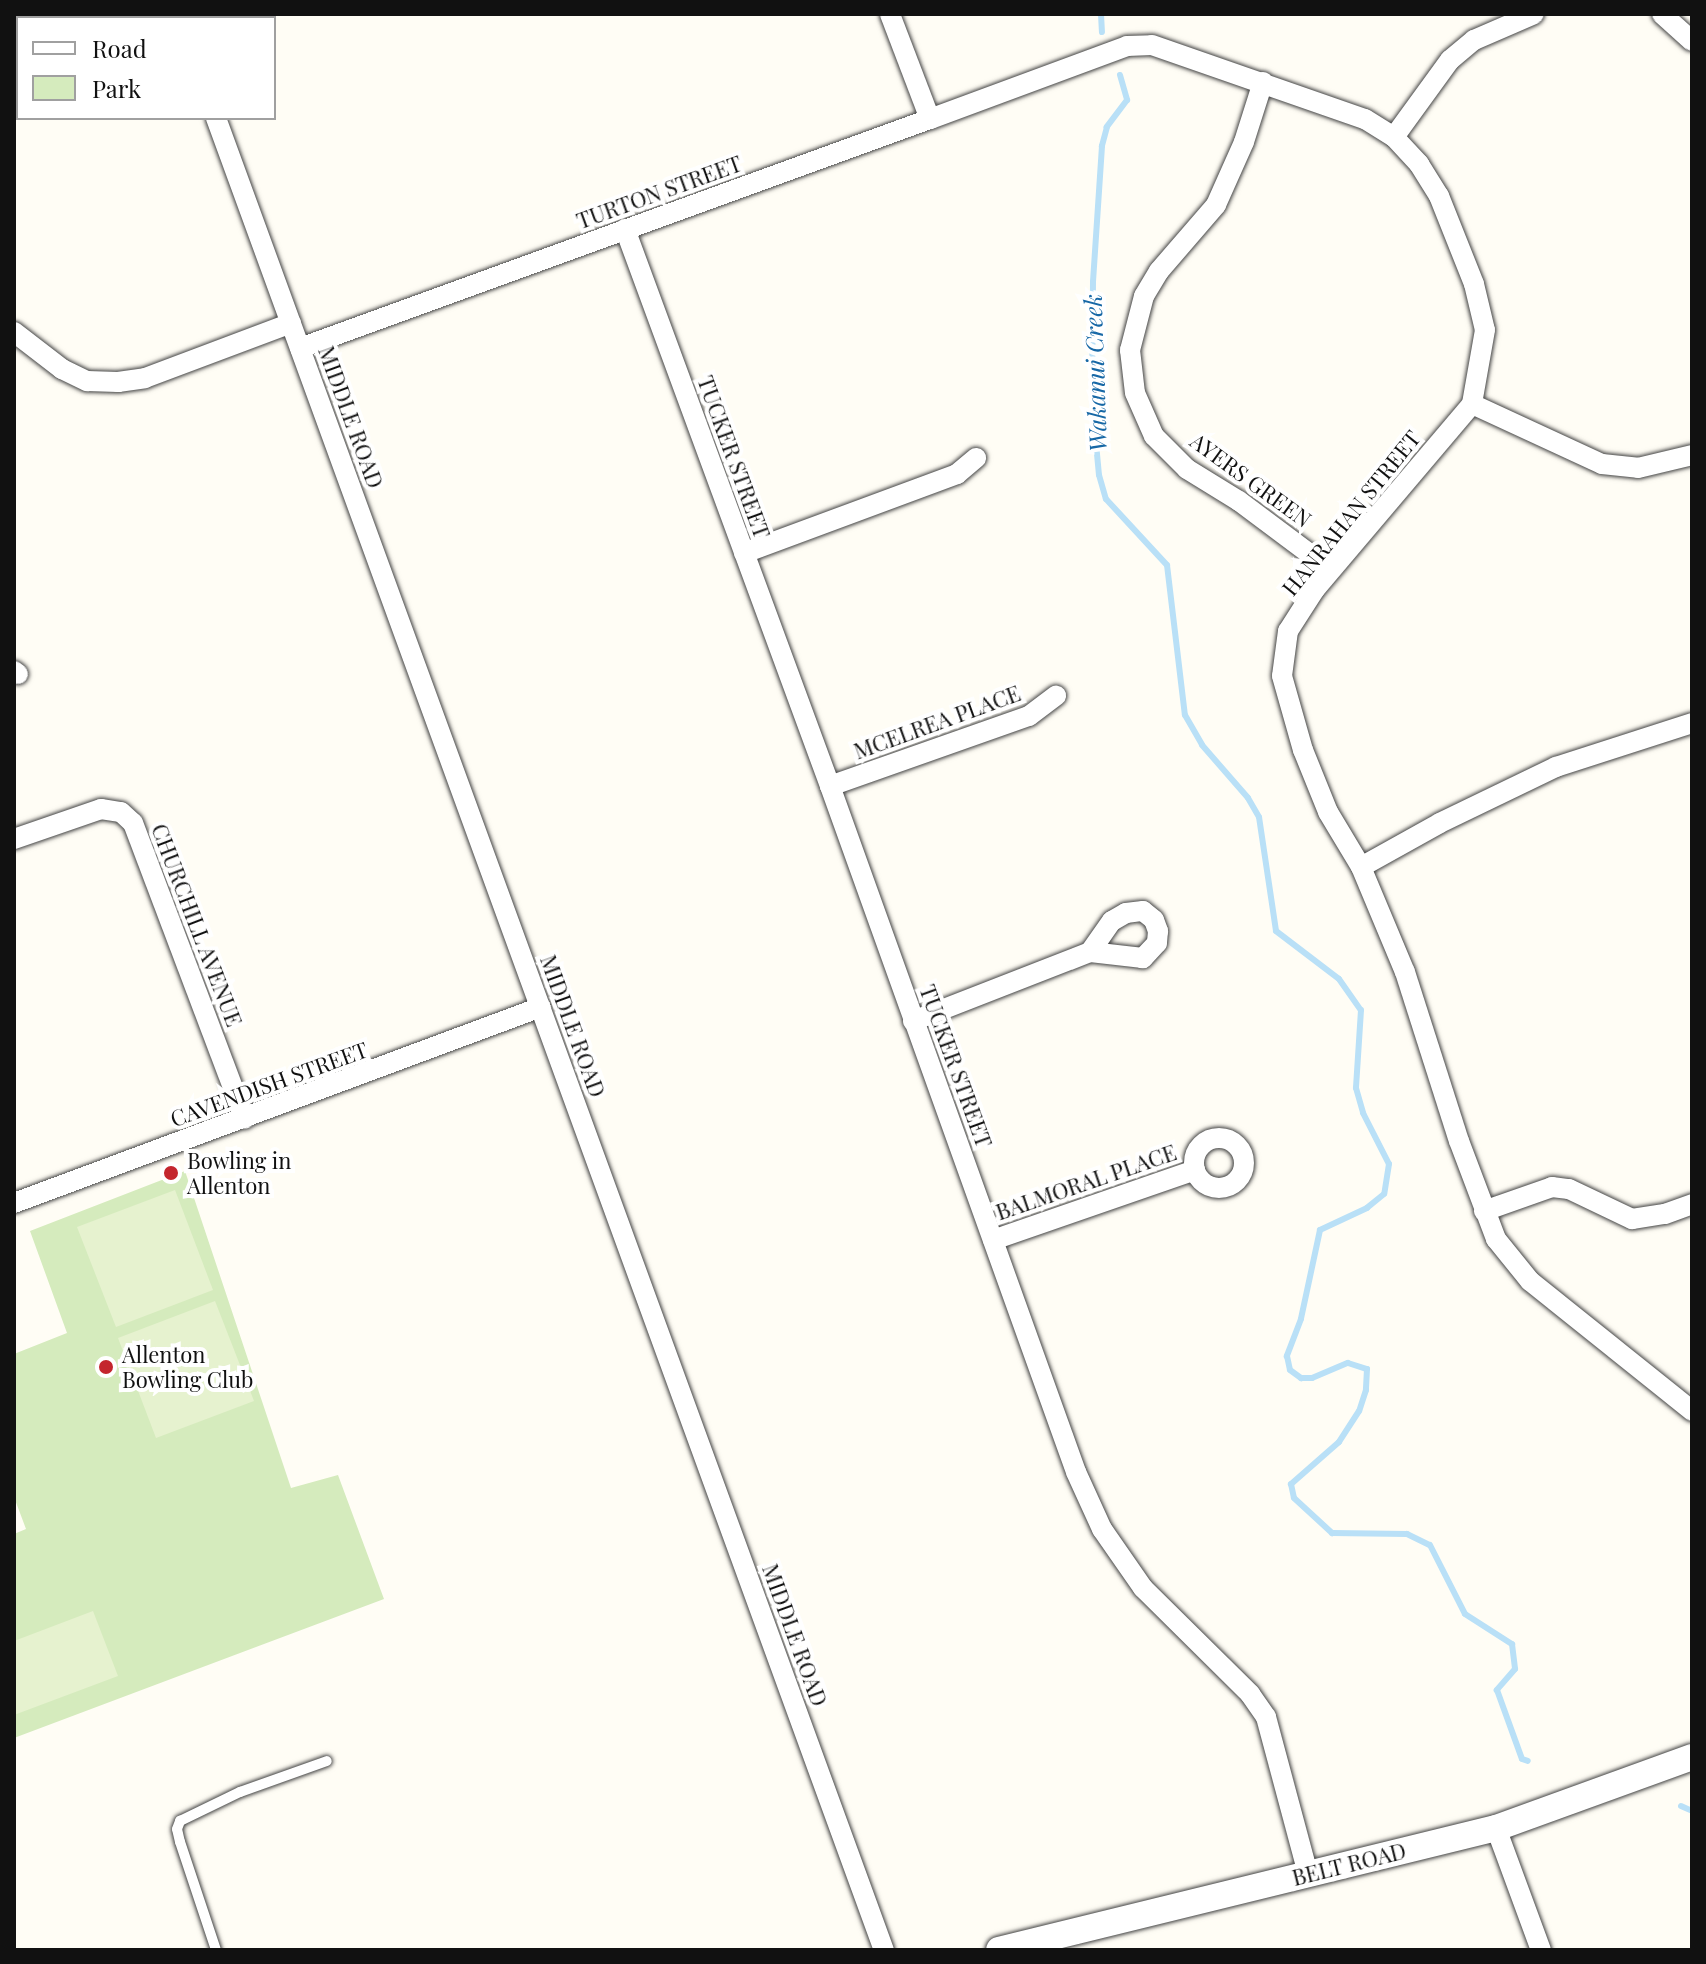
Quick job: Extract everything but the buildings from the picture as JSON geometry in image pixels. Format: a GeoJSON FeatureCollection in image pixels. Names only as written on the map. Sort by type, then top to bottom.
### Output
{"type":"FeatureCollection","features":[{"type":"Feature","properties":{"kind":"street"},"geometry":{"type":"LineString","coordinates":[[890,14],[930,119],[1121,48],[1152,45],[1365,119],[1394,137],[1419,164],[1439,196],[1474,284],[1485,330],[1472,404],[1602,464],[1638,468],[1692,455]]}},
{"type":"Feature","properties":{"kind":"street"},"geometry":{"type":"LineString","coordinates":[[1394,137],[1450,60],[1474,40],[1534,14]]}},
{"type":"Feature","properties":{"kind":"street"},"geometry":{"type":"LineString","coordinates":[[1662,14],[1692,41]]}},
{"type":"Feature","properties":{"kind":"street","name":"AYERS GREEN"},"geometry":{"type":"LineString","coordinates":[[1263,82],[1244,142],[1216,205],[1159,271],[1144,296],[1130,350],[1135,393],[1154,436],[1187,469],[1239,501],[1330,569]]}},
{"type":"Feature","properties":{"kind":"street","name":"TURTON STREET"},"geometry":{"type":"LineString","coordinates":[[300,348],[930,119]]}},
{"type":"Feature","properties":{"kind":"street","name":"MIDDLE ROAD"},"geometry":{"type":"LineString","coordinates":[[217,120],[884,1950]]}},
{"type":"Feature","properties":{"kind":"street","name":"TUCKER STREET"},"geometry":{"type":"LineString","coordinates":[[625,229],[830,786],[1076,1472],[1102,1529],[1143,1588],[1250,1694],[1266,1717],[1308,1874]]}},
{"type":"Feature","properties":{"kind":"street"},"geometry":{"type":"LineString","coordinates":[[14,332],[87,381],[118,382],[145,378],[291,323]]}},
{"type":"Feature","properties":{"kind":"street","name":"HANRAHAN STREET"},"geometry":{"type":"LineString","coordinates":[[1472,404],[1330,569],[1288,631],[1282,676],[1328,812],[1361,867],[1405,972],[1496,1239],[1530,1281],[1692,1411]]}},
{"type":"Feature","properties":{"kind":"street"},"geometry":{"type":"LineString","coordinates":[[744,553],[957,474],[976,458]]}},
{"type":"Feature","properties":{"kind":"street","name":"MCELREA PLACE"},"geometry":{"type":"LineString","coordinates":[[830,786],[1029,716],[1056,696]]}},
{"type":"Feature","properties":{"kind":"street"},"geometry":{"type":"LineString","coordinates":[[1361,867],[1440,823],[1556,767],[1692,723]]}},
{"type":"Feature","properties":{"kind":"street","name":"CHURCHILL AVENUE"},"geometry":{"type":"LineString","coordinates":[[14,839],[101,809],[121,812],[133,823],[245,1119]]}},
{"type":"Feature","properties":{"kind":"street"},"geometry":{"type":"LineString","coordinates":[[913,1021],[1090,952]]}},
{"type":"Feature","properties":{"kind":"street","name":"CAVENDISH STREET"},"geometry":{"type":"LineString","coordinates":[[14,1203],[541,1007]]}},
{"type":"Feature","properties":{"kind":"street","name":"BALMORAL PLACE"},"geometry":{"type":"LineString","coordinates":[[993,1240],[1195,1170]]}},
{"type":"Feature","properties":{"kind":"street"},"geometry":{"type":"LineString","coordinates":[[1484,1211],[1552,1187],[1569,1189],[1632,1219],[1665,1214],[1692,1204]]}},
{"type":"Feature","properties":{"kind":"street","name":"BELT ROAD"},"geometry":{"type":"LineString","coordinates":[[999,1950],[1496,1828],[1692,1757]]}},
{"type":"Feature","properties":{"kind":"street"},"geometry":{"type":"LineString","coordinates":[[1496,1828],[1541,1950]]}},
{"type":"Feature","properties":{"kind":"lane"},"geometry":{"type":"LineString","coordinates":[[216,1950],[180,1842],[177,1829],[180,1821],[240,1792],[327,1761]]}},
{"type":"Feature","properties":{"kind":"green space"},"geometry":{"type":"Polygon","coordinates":[[[185,1171],[291,1488],[338,1475],[384,1599],[14,1738],[14,1534],[26,1529],[14,1497],[14,1354],[67,1333],[30,1231],[185,1171]]]}},
{"type":"Feature","properties":{"kind":"green space"},"geometry":{"type":"Polygon","coordinates":[[[175,1190],[213,1290],[116,1327],[77,1227],[175,1190]]]}},
{"type":"Feature","properties":{"kind":"green space"},"geometry":{"type":"Polygon","coordinates":[[[215,1301],[254,1401],[156,1438],[118,1338],[215,1301]]]}},
{"type":"Feature","properties":{"kind":"green space"},"geometry":{"type":"Polygon","coordinates":[[[93,1611],[118,1676],[14,1715],[14,1641],[93,1611]]]}},
{"type":"Feature","properties":{"kind":"waterway","name":"Wakanui Creek"},"geometry":{"type":"LineString","coordinates":[[1101,14],[1102,32]]}},
{"type":"Feature","properties":{"kind":"waterway","name":"Wakanui Creek"},"geometry":{"type":"LineString","coordinates":[[1120,75],[1127,100],[1107,127],[1102,146],[1093,282],[1092,401],[1099,475],[1106,499],[1167,565],[1185,715],[1202,745],[1248,798],[1259,817],[1276,931],[1339,979],[1361,1010],[1356,1088],[1363,1113],[1389,1164],[1384,1194],[1367,1208],[1320,1230],[1301,1319],[1287,1356],[1290,1370],[1301,1378],[1312,1378],[1348,1363],[1367,1369],[1366,1390],[1359,1411],[1339,1442],[1291,1484],[1294,1498],[1332,1533],[1407,1534],[1430,1545],[1465,1614],[1512,1644],[1515,1669],[1497,1690],[1522,1759],[1528,1761]]}},
{"type":"Feature","properties":{"kind":"waterway","name":"Wakanui Creek"},"geometry":{"type":"LineString","coordinates":[[1681,1806],[1692,1811]]}},
{"type":"Feature","properties":{"kind":"place","name":"Bowling in Allenton"},"geometry":{"type":"Point","coordinates":[171,1173]}},
{"type":"Feature","properties":{"kind":"place","name":"Allenton Bowling Club"},"geometry":{"type":"Point","coordinates":[106,1367]}}]}
